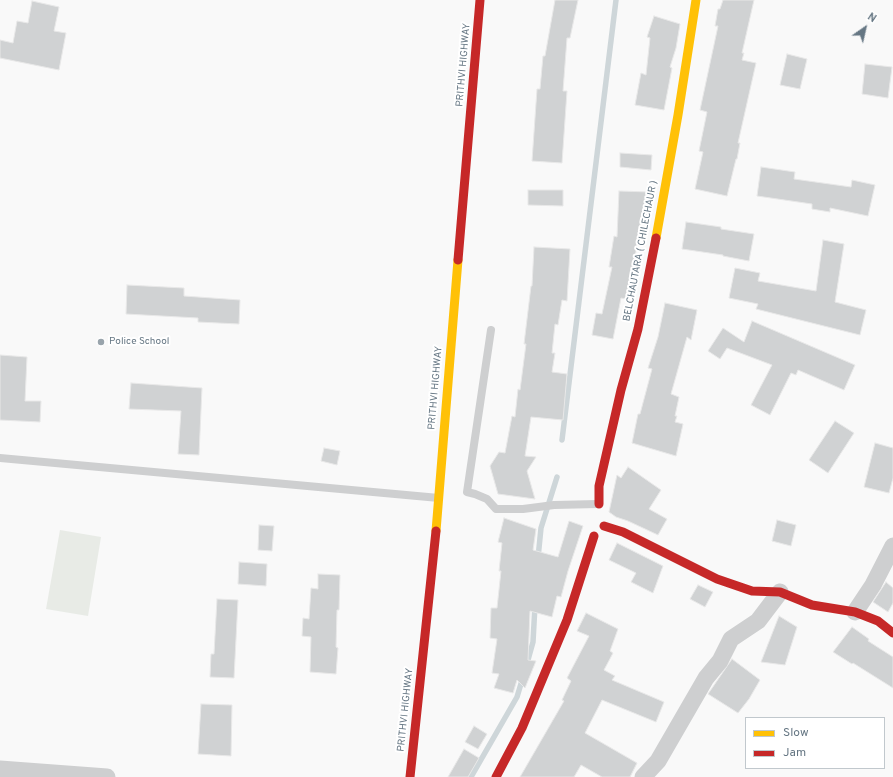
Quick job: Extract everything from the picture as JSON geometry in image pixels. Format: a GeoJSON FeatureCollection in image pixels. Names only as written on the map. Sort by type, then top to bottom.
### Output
{"type":"FeatureCollection","features":[{"type":"Feature","properties":{"kind":"main road","name":"PRITHVI HIGHWAY"},"geometry":{"type":"LineString","coordinates":[[410,777],[440,498],[440,462],[480,0]]}},
{"type":"Feature","properties":{"kind":"main road","name":"BELCHAUTARA ( CHILECHAUR )"},"geometry":{"type":"LineString","coordinates":[[598,504],[599,486],[621,390],[638,329],[661,211],[696,0]]}},
{"type":"Feature","properties":{"kind":"main road"},"geometry":{"type":"LineString","coordinates":[[604,526],[623,532],[717,579],[752,591],[780,592],[812,605],[855,612],[878,621],[893,633]]}},
{"type":"Feature","properties":{"kind":"main road"},"geometry":{"type":"LineString","coordinates":[[496,777],[522,728],[567,620],[594,536]]}},
{"type":"Feature","properties":{"kind":"street"},"geometry":{"type":"LineString","coordinates":[[855,612],[873,585],[893,546]]}},
{"type":"Feature","properties":{"kind":"street"},"geometry":{"type":"LineString","coordinates":[[643,777],[658,761],[706,678],[720,661],[731,639],[758,621],[780,592]]}},
{"type":"Feature","properties":{"kind":"street"},"geometry":{"type":"LineString","coordinates":[[0,770],[107,777]]}},
{"type":"Feature","properties":{"kind":"lane"},"geometry":{"type":"LineString","coordinates":[[490,330],[466,492],[487,499],[496,508],[523,509],[554,505],[598,504]]}},
{"type":"Feature","properties":{"kind":"lane"},"geometry":{"type":"LineString","coordinates":[[0,458],[440,498]]}},
{"type":"Feature","properties":{"kind":"shaded area"},"geometry":{"type":"Polygon","coordinates":[[[60,530],[101,537],[88,616],[46,609],[60,530]]]}},
{"type":"Feature","properties":{"kind":"building"},"geometry":{"type":"Polygon","coordinates":[[[555,0],[578,0],[570,38],[567,38],[563,91],[567,91],[562,163],[532,161],[537,89],[540,89],[543,56],[545,56],[555,0]]]}},
{"type":"Feature","properties":{"kind":"building"},"geometry":{"type":"Polygon","coordinates":[[[723,0],[754,0],[742,53],[744,53],[742,60],[756,63],[738,143],[740,143],[737,159],[727,196],[695,189],[703,152],[699,151],[707,112],[700,110],[718,26],[715,26],[718,9],[720,9],[723,0]]]}},
{"type":"Feature","properties":{"kind":"building"},"geometry":{"type":"Polygon","coordinates":[[[32,1],[59,7],[54,31],[66,33],[59,70],[0,58],[0,40],[13,43],[17,21],[28,23],[32,1]]]}},
{"type":"Feature","properties":{"kind":"building"},"geometry":{"type":"Polygon","coordinates":[[[654,16],[680,24],[676,48],[670,67],[672,68],[664,110],[635,105],[641,73],[646,75],[650,38],[647,37],[654,16]]]}},
{"type":"Feature","properties":{"kind":"building"},"geometry":{"type":"Polygon","coordinates":[[[787,54],[807,59],[800,89],[780,85],[787,54]]]}},
{"type":"Feature","properties":{"kind":"building"},"geometry":{"type":"Polygon","coordinates":[[[865,64],[892,67],[888,98],[862,94],[865,64]]]}},
{"type":"Feature","properties":{"kind":"building"},"geometry":{"type":"Polygon","coordinates":[[[620,153],[652,155],[651,170],[620,167],[620,153]]]}},
{"type":"Feature","properties":{"kind":"building"},"geometry":{"type":"Polygon","coordinates":[[[761,167],[795,172],[794,179],[851,187],[852,180],[875,185],[868,216],[830,208],[830,212],[812,209],[812,204],[757,196],[761,167]]]}},
{"type":"Feature","properties":{"kind":"building"},"geometry":{"type":"Polygon","coordinates":[[[528,190],[563,190],[563,206],[528,205],[528,190]]]}},
{"type":"Feature","properties":{"kind":"building"},"geometry":{"type":"Polygon","coordinates":[[[619,191],[650,192],[647,219],[641,219],[632,277],[635,278],[630,300],[621,298],[613,339],[592,335],[596,313],[602,314],[612,267],[609,267],[614,236],[617,237],[619,191]]]}},
{"type":"Feature","properties":{"kind":"building"},"geometry":{"type":"Polygon","coordinates":[[[686,222],[754,234],[749,261],[723,255],[682,249],[686,222]]]}},
{"type":"Feature","properties":{"kind":"building"},"geometry":{"type":"Polygon","coordinates":[[[823,240],[844,244],[835,302],[866,310],[860,335],[756,309],[758,304],[729,298],[735,268],[760,273],[758,281],[816,291],[823,240]]]}},
{"type":"Feature","properties":{"kind":"building"},"geometry":{"type":"Polygon","coordinates":[[[534,247],[570,249],[567,301],[562,300],[558,325],[555,324],[552,353],[555,353],[552,372],[567,374],[563,420],[531,417],[525,456],[536,457],[527,471],[535,499],[498,494],[490,466],[499,452],[505,453],[512,416],[515,417],[518,389],[520,390],[526,344],[524,344],[532,286],[534,247]]]}},
{"type":"Feature","properties":{"kind":"building"},"geometry":{"type":"Polygon","coordinates":[[[127,285],[184,288],[184,296],[240,300],[239,324],[198,322],[198,318],[126,314],[127,285]]]}},
{"type":"Feature","properties":{"kind":"building"},"geometry":{"type":"Polygon","coordinates":[[[665,303],[697,310],[691,340],[687,337],[671,394],[679,397],[675,422],[683,424],[676,456],[632,443],[638,414],[640,414],[652,369],[648,368],[658,337],[665,303]]]}},
{"type":"Feature","properties":{"kind":"building"},"geometry":{"type":"Polygon","coordinates":[[[752,321],[855,365],[844,390],[798,370],[796,375],[791,373],[770,415],[751,405],[772,365],[727,348],[720,359],[708,351],[723,328],[744,342],[752,321]]]}},
{"type":"Feature","properties":{"kind":"building"},"geometry":{"type":"Polygon","coordinates":[[[0,355],[27,357],[25,401],[41,401],[40,422],[0,420],[0,355]]]}},
{"type":"Feature","properties":{"kind":"building"},"geometry":{"type":"Polygon","coordinates":[[[131,383],[202,388],[199,455],[178,454],[181,411],[129,409],[131,383]]]}},
{"type":"Feature","properties":{"kind":"building"},"geometry":{"type":"Polygon","coordinates":[[[835,421],[854,433],[828,473],[809,460],[835,421]]]}},
{"type":"Feature","properties":{"kind":"building"},"geometry":{"type":"Polygon","coordinates":[[[875,443],[893,448],[893,478],[889,493],[864,487],[875,443]]]}},
{"type":"Feature","properties":{"kind":"building"},"geometry":{"type":"Polygon","coordinates":[[[324,448],[340,451],[337,465],[321,461],[324,448]]]}},
{"type":"Feature","properties":{"kind":"building"},"geometry":{"type":"Polygon","coordinates":[[[628,467],[661,490],[649,509],[667,519],[658,535],[616,517],[609,512],[617,475],[621,478],[628,467]]]}},
{"type":"Feature","properties":{"kind":"building"},"geometry":{"type":"Polygon","coordinates":[[[504,518],[536,529],[533,550],[558,557],[569,521],[583,526],[561,597],[557,596],[552,617],[530,611],[528,660],[536,661],[525,688],[517,680],[513,693],[494,688],[499,674],[492,673],[497,639],[490,638],[491,608],[497,608],[502,543],[498,542],[504,518]]]}},
{"type":"Feature","properties":{"kind":"building"},"geometry":{"type":"Polygon","coordinates":[[[777,520],[796,525],[791,546],[772,541],[777,520]]]}},
{"type":"Feature","properties":{"kind":"building"},"geometry":{"type":"Polygon","coordinates":[[[259,525],[274,526],[272,551],[258,550],[259,525]]]}},
{"type":"Feature","properties":{"kind":"building"},"geometry":{"type":"Polygon","coordinates":[[[617,543],[663,566],[653,593],[631,582],[636,573],[609,560],[617,543]]]}},
{"type":"Feature","properties":{"kind":"building"},"geometry":{"type":"Polygon","coordinates":[[[239,562],[267,564],[266,586],[238,584],[239,562]]]}},
{"type":"Feature","properties":{"kind":"building"},"geometry":{"type":"Polygon","coordinates":[[[318,574],[340,575],[339,610],[337,610],[336,647],[338,648],[336,674],[310,672],[311,637],[302,636],[303,618],[309,619],[311,588],[318,589],[318,574]]]}},
{"type":"Feature","properties":{"kind":"building"},"geometry":{"type":"Polygon","coordinates":[[[886,582],[893,588],[893,603],[888,612],[873,602],[886,582]]]}},
{"type":"Feature","properties":{"kind":"building"},"geometry":{"type":"Polygon","coordinates":[[[698,585],[713,592],[705,607],[690,599],[698,585]]]}},
{"type":"Feature","properties":{"kind":"building"},"geometry":{"type":"Polygon","coordinates":[[[217,599],[238,600],[234,678],[210,677],[211,654],[214,654],[217,599]]]}},
{"type":"Feature","properties":{"kind":"building"},"geometry":{"type":"Polygon","coordinates":[[[586,613],[618,629],[610,651],[613,653],[604,670],[615,676],[612,680],[664,702],[656,722],[602,700],[585,733],[637,763],[630,777],[602,777],[581,765],[574,777],[520,777],[564,701],[562,700],[571,681],[567,678],[589,636],[577,631],[586,613]]]}},
{"type":"Feature","properties":{"kind":"building"},"geometry":{"type":"Polygon","coordinates":[[[779,616],[797,627],[785,665],[761,662],[779,616]]]}},
{"type":"Feature","properties":{"kind":"building"},"geometry":{"type":"Polygon","coordinates":[[[852,627],[869,639],[868,641],[893,657],[893,688],[833,652],[852,627]]]}},
{"type":"Feature","properties":{"kind":"building"},"geometry":{"type":"Polygon","coordinates":[[[732,659],[760,680],[749,699],[738,713],[708,694],[732,659]]]}},
{"type":"Feature","properties":{"kind":"building"},"geometry":{"type":"Polygon","coordinates":[[[201,704],[232,705],[231,756],[198,754],[201,704]]]}},
{"type":"Feature","properties":{"kind":"building"},"geometry":{"type":"Polygon","coordinates":[[[474,726],[487,734],[478,749],[465,742],[474,726]]]}},
{"type":"Feature","properties":{"kind":"building"},"geometry":{"type":"Polygon","coordinates":[[[464,749],[479,758],[468,777],[448,777],[464,749]]]}},
{"type":"Feature","properties":{"kind":"waterway"},"geometry":{"type":"LineString","coordinates":[[562,440],[616,0]]}},
{"type":"Feature","properties":{"kind":"waterway"},"geometry":{"type":"LineString","coordinates":[[538,558],[541,528],[557,477]]}},
{"type":"Feature","properties":{"kind":"waterway"},"geometry":{"type":"LineString","coordinates":[[526,667],[533,642],[535,605]]}},
{"type":"Feature","properties":{"kind":"waterway"},"geometry":{"type":"LineString","coordinates":[[471,777],[517,697],[523,677]]}},
{"type":"Feature","properties":{"kind":"traffic: slow"},"geometry":{"type":"LineString","coordinates":[[656,238],[678,115],[696,0]]}},
{"type":"Feature","properties":{"kind":"traffic: slow"},"geometry":{"type":"LineString","coordinates":[[436,531],[458,260]]}},
{"type":"Feature","properties":{"kind":"traffic: jam"},"geometry":{"type":"LineString","coordinates":[[458,260],[480,0]]}},
{"type":"Feature","properties":{"kind":"traffic: jam"},"geometry":{"type":"LineString","coordinates":[[599,504],[599,486],[621,390],[638,329],[656,238]]}},
{"type":"Feature","properties":{"kind":"traffic: jam"},"geometry":{"type":"LineString","coordinates":[[604,526],[623,532],[717,579],[752,591],[780,592],[812,605],[855,612],[878,621],[893,633]]}},
{"type":"Feature","properties":{"kind":"traffic: jam"},"geometry":{"type":"LineString","coordinates":[[410,777],[436,531]]}},
{"type":"Feature","properties":{"kind":"traffic: jam"},"geometry":{"type":"LineString","coordinates":[[496,777],[522,728],[567,620],[594,536]]}},
{"type":"Feature","properties":{"kind":"place","name":"Police School"},"geometry":{"type":"Point","coordinates":[101,342]}}]}
